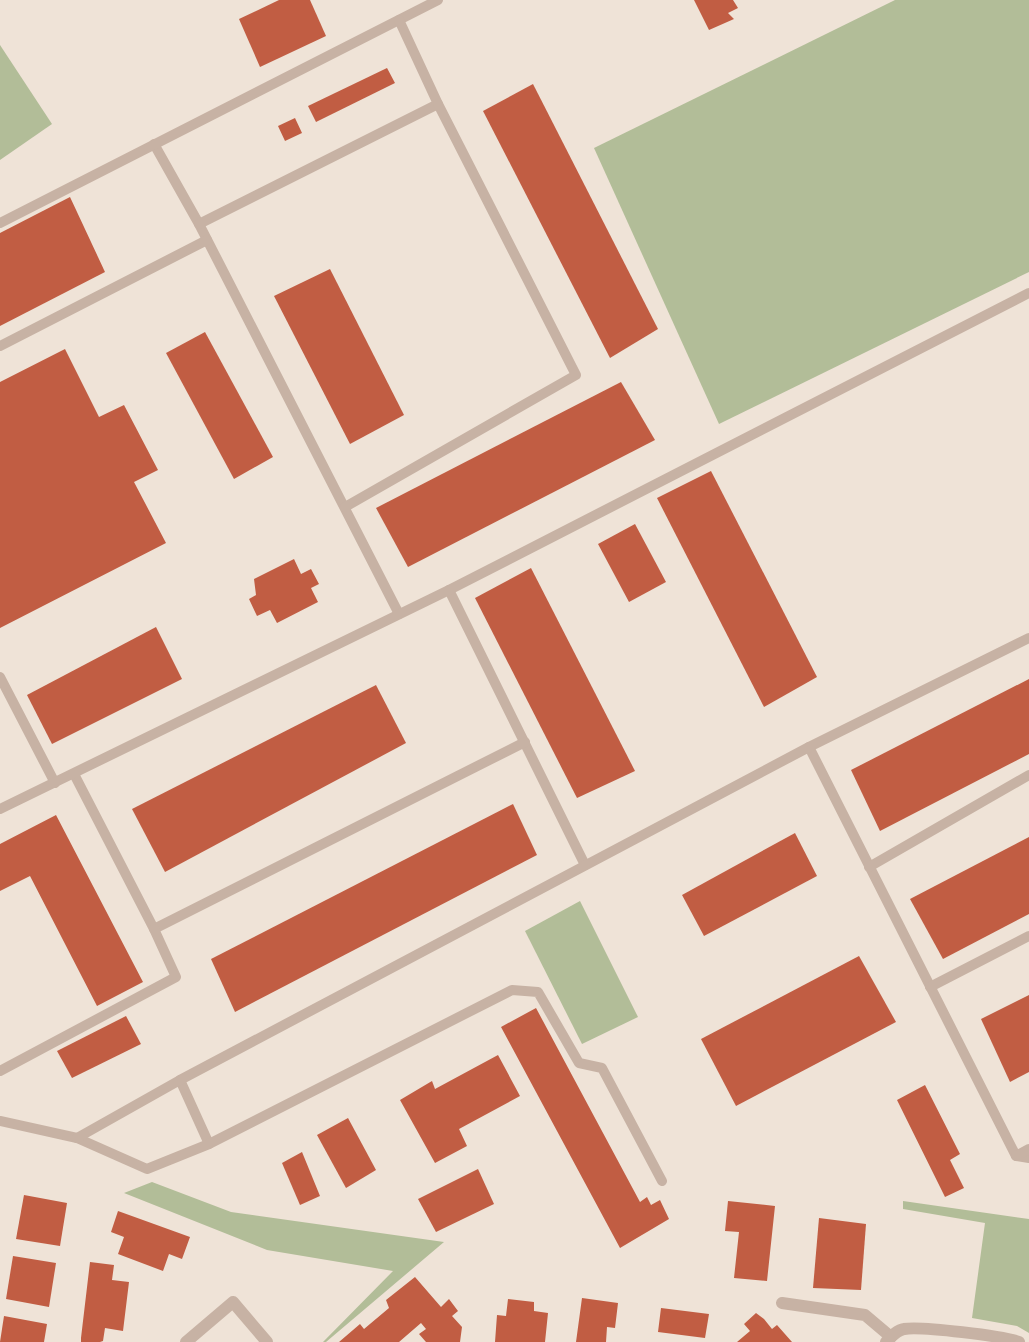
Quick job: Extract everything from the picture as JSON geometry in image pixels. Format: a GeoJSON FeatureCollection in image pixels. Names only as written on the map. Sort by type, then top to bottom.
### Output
{"type":"FeatureCollection","features":[{"type":"Feature","properties":{"kind":"street"},"geometry":{"type":"LineString","coordinates":[[186,1342],[234,1302],[267,1342]]}},
{"type":"Feature","properties":{"kind":"street"},"geometry":{"type":"LineString","coordinates":[[782,1303],[865,1315],[888,1340],[905,1328],[971,1333],[1013,1339],[1019,1342]]}},
{"type":"Feature","properties":{"kind":"lane"},"geometry":{"type":"LineString","coordinates":[[0,224],[438,0]]}},
{"type":"Feature","properties":{"kind":"lane"},"geometry":{"type":"LineString","coordinates":[[345,507],[576,375],[438,104],[399,20]]}},
{"type":"Feature","properties":{"kind":"lane"},"geometry":{"type":"LineString","coordinates":[[199,224],[438,104]]}},
{"type":"Feature","properties":{"kind":"lane"},"geometry":{"type":"LineString","coordinates":[[154,144],[199,224],[399,614]]}},
{"type":"Feature","properties":{"kind":"lane"},"geometry":{"type":"LineString","coordinates":[[0,346],[207,240]]}},
{"type":"Feature","properties":{"kind":"lane"},"geometry":{"type":"LineString","coordinates":[[0,809],[449,590],[1029,293]]}},
{"type":"Feature","properties":{"kind":"lane"},"geometry":{"type":"LineString","coordinates":[[449,590],[585,865]]}},
{"type":"Feature","properties":{"kind":"lane"},"geometry":{"type":"LineString","coordinates":[[77,1138],[180,1080],[809,747],[1029,638]]}},
{"type":"Feature","properties":{"kind":"lane"},"geometry":{"type":"LineString","coordinates":[[2,684],[55,783]]}},
{"type":"Feature","properties":{"kind":"lane"},"geometry":{"type":"LineString","coordinates":[[154,929],[525,742]]}},
{"type":"Feature","properties":{"kind":"lane"},"geometry":{"type":"LineString","coordinates":[[809,747],[1016,1156]]}},
{"type":"Feature","properties":{"kind":"lane"},"geometry":{"type":"LineString","coordinates":[[0,1071],[176,977],[154,929],[74,774]]}},
{"type":"Feature","properties":{"kind":"lane"},"geometry":{"type":"LineString","coordinates":[[869,867],[1029,775]]}},
{"type":"Feature","properties":{"kind":"lane"},"geometry":{"type":"LineString","coordinates":[[930,987],[1029,936]]}},
{"type":"Feature","properties":{"kind":"lane"},"geometry":{"type":"LineString","coordinates":[[0,1121],[77,1138],[147,1169],[209,1144],[512,990],[538,992],[579,1063],[602,1068],[662,1180]]}},
{"type":"Feature","properties":{"kind":"lane"},"geometry":{"type":"LineString","coordinates":[[180,1080],[209,1144]]}},
{"type":"Feature","properties":{"kind":"lane"},"geometry":{"type":"LineString","coordinates":[[1016,1156],[1029,1149]]}},
{"type":"Feature","properties":{"kind":"lane"},"geometry":{"type":"LineString","coordinates":[[1016,1156],[1029,1158]]}},
{"type":"Feature","properties":{"kind":"green space"},"geometry":{"type":"Polygon","coordinates":[[[895,0],[1029,0],[1029,272],[719,424],[594,148],[895,0]]]}},
{"type":"Feature","properties":{"kind":"green space"},"geometry":{"type":"Polygon","coordinates":[[[0,45],[52,124],[0,160],[0,45]]]}},
{"type":"Feature","properties":{"kind":"green space"},"geometry":{"type":"Polygon","coordinates":[[[580,901],[638,1017],[582,1044],[525,931],[580,901]]]}},
{"type":"Feature","properties":{"kind":"green space"},"geometry":{"type":"Polygon","coordinates":[[[152,1182],[231,1212],[444,1242],[326,1342],[323,1342],[393,1271],[267,1250],[124,1193],[152,1182]]]}},
{"type":"Feature","properties":{"kind":"green space"},"geometry":{"type":"Polygon","coordinates":[[[903,1201],[1029,1219],[1029,1333],[1017,1326],[972,1318],[985,1223],[903,1209],[903,1201]]]}},
{"type":"Feature","properties":{"kind":"building"},"geometry":{"type":"Polygon","coordinates":[[[279,0],[310,0],[326,36],[260,67],[239,19],[279,0]]]}},
{"type":"Feature","properties":{"kind":"building"},"geometry":{"type":"Polygon","coordinates":[[[694,0],[733,0],[738,8],[728,13],[734,19],[709,30],[694,0]]]}},
{"type":"Feature","properties":{"kind":"building"},"geometry":{"type":"Polygon","coordinates":[[[387,68],[395,83],[316,122],[308,106],[387,68]]]}},
{"type":"Feature","properties":{"kind":"building"},"geometry":{"type":"Polygon","coordinates":[[[533,84],[658,329],[610,358],[483,111],[533,84]]]}},
{"type":"Feature","properties":{"kind":"building"},"geometry":{"type":"Polygon","coordinates":[[[295,118],[302,133],[285,141],[278,126],[295,118]]]}},
{"type":"Feature","properties":{"kind":"building"},"geometry":{"type":"Polygon","coordinates":[[[70,197],[105,272],[0,326],[0,233],[70,197]]]}},
{"type":"Feature","properties":{"kind":"building"},"geometry":{"type":"Polygon","coordinates":[[[330,269],[404,415],[350,444],[274,296],[330,269]]]}},
{"type":"Feature","properties":{"kind":"building"},"geometry":{"type":"Polygon","coordinates":[[[205,332],[273,457],[234,479],[166,353],[205,332]]]}},
{"type":"Feature","properties":{"kind":"building"},"geometry":{"type":"Polygon","coordinates":[[[65,349],[99,417],[124,405],[158,470],[134,482],[166,543],[0,628],[0,382],[65,349]]]}},
{"type":"Feature","properties":{"kind":"building"},"geometry":{"type":"Polygon","coordinates":[[[621,382],[655,440],[408,567],[376,508],[621,382]]]}},
{"type":"Feature","properties":{"kind":"building"},"geometry":{"type":"Polygon","coordinates":[[[711,471],[817,677],[764,707],[657,498],[711,471]]]}},
{"type":"Feature","properties":{"kind":"building"},"geometry":{"type":"Polygon","coordinates":[[[635,524],[666,582],[629,602],[598,544],[635,524]]]}},
{"type":"Feature","properties":{"kind":"building"},"geometry":{"type":"Polygon","coordinates":[[[294,559],[301,574],[311,569],[319,584],[311,588],[318,602],[277,623],[270,610],[257,616],[249,599],[256,595],[254,579],[294,559]]]}},
{"type":"Feature","properties":{"kind":"building"},"geometry":{"type":"Polygon","coordinates":[[[531,568],[635,771],[577,798],[475,598],[531,568]]]}},
{"type":"Feature","properties":{"kind":"building"},"geometry":{"type":"Polygon","coordinates":[[[156,627],[182,679],[52,744],[27,695],[156,627]]]}},
{"type":"Feature","properties":{"kind":"building"},"geometry":{"type":"Polygon","coordinates":[[[1029,679],[1029,754],[880,831],[851,770],[1029,679]]]}},
{"type":"Feature","properties":{"kind":"building"},"geometry":{"type":"Polygon","coordinates":[[[376,685],[406,743],[165,872],[132,809],[376,685]]]}},
{"type":"Feature","properties":{"kind":"building"},"geometry":{"type":"Polygon","coordinates":[[[513,804],[537,855],[235,1012],[211,959],[513,804]]]}},
{"type":"Feature","properties":{"kind":"building"},"geometry":{"type":"Polygon","coordinates":[[[56,815],[143,982],[97,1006],[30,876],[0,891],[0,844],[56,815]]]}},
{"type":"Feature","properties":{"kind":"building"},"geometry":{"type":"Polygon","coordinates":[[[795,833],[817,876],[704,936],[682,895],[795,833]]]}},
{"type":"Feature","properties":{"kind":"building"},"geometry":{"type":"Polygon","coordinates":[[[1029,837],[1029,914],[943,959],[910,899],[1029,837]]]}},
{"type":"Feature","properties":{"kind":"building"},"geometry":{"type":"Polygon","coordinates":[[[859,956],[896,1022],[736,1106],[701,1039],[859,956]]]}},
{"type":"Feature","properties":{"kind":"building"},"geometry":{"type":"Polygon","coordinates":[[[1029,995],[1029,1072],[1010,1082],[981,1019],[1029,995]]]}},
{"type":"Feature","properties":{"kind":"building"},"geometry":{"type":"Polygon","coordinates":[[[536,1008],[640,1202],[647,1197],[651,1205],[660,1200],[669,1219],[620,1248],[501,1027],[536,1008]]]}},
{"type":"Feature","properties":{"kind":"building"},"geometry":{"type":"Polygon","coordinates":[[[126,1016],[141,1044],[72,1078],[57,1051],[126,1016]]]}},
{"type":"Feature","properties":{"kind":"building"},"geometry":{"type":"Polygon","coordinates":[[[498,1055],[520,1096],[459,1129],[467,1146],[435,1163],[400,1100],[432,1081],[435,1089],[498,1055]]]}},
{"type":"Feature","properties":{"kind":"building"},"geometry":{"type":"Polygon","coordinates":[[[925,1085],[960,1154],[950,1160],[964,1188],[945,1197],[897,1100],[925,1085]]]}},
{"type":"Feature","properties":{"kind":"building"},"geometry":{"type":"Polygon","coordinates":[[[348,1118],[376,1170],[346,1188],[317,1135],[348,1118]]]}},
{"type":"Feature","properties":{"kind":"building"},"geometry":{"type":"Polygon","coordinates":[[[302,1152],[320,1196],[300,1205],[282,1163],[302,1152]]]}},
{"type":"Feature","properties":{"kind":"building"},"geometry":{"type":"Polygon","coordinates":[[[478,1169],[494,1204],[436,1232],[418,1199],[478,1169]]]}},
{"type":"Feature","properties":{"kind":"building"},"geometry":{"type":"Polygon","coordinates":[[[24,1195],[67,1203],[60,1246],[16,1239],[24,1195]]]}},
{"type":"Feature","properties":{"kind":"building"},"geometry":{"type":"Polygon","coordinates":[[[728,1201],[775,1206],[767,1281],[734,1278],[739,1232],[725,1231],[728,1201]]]}},
{"type":"Feature","properties":{"kind":"building"},"geometry":{"type":"Polygon","coordinates":[[[118,1211],[190,1237],[182,1259],[169,1254],[163,1271],[118,1254],[124,1237],[111,1232],[118,1211]]]}},
{"type":"Feature","properties":{"kind":"building"},"geometry":{"type":"Polygon","coordinates":[[[819,1218],[866,1224],[861,1290],[813,1288],[819,1218]]]}},
{"type":"Feature","properties":{"kind":"building"},"geometry":{"type":"Polygon","coordinates":[[[13,1256],[56,1263],[49,1307],[6,1299],[13,1256]]]}},
{"type":"Feature","properties":{"kind":"building"},"geometry":{"type":"Polygon","coordinates":[[[90,1262],[114,1265],[112,1280],[129,1282],[123,1331],[105,1328],[103,1341],[100,1342],[81,1342],[90,1262]]]}},
{"type":"Feature","properties":{"kind":"building"},"geometry":{"type":"Polygon","coordinates":[[[415,1277],[441,1307],[449,1299],[458,1311],[452,1316],[462,1327],[460,1342],[426,1342],[419,1334],[426,1329],[421,1323],[399,1342],[339,1342],[360,1324],[364,1329],[389,1308],[386,1300],[415,1277]]]}},
{"type":"Feature","properties":{"kind":"building"},"geometry":{"type":"Polygon","coordinates":[[[582,1298],[618,1303],[615,1328],[607,1327],[606,1342],[576,1342],[582,1298]]]}},
{"type":"Feature","properties":{"kind":"building"},"geometry":{"type":"Polygon","coordinates":[[[508,1299],[534,1302],[534,1311],[548,1313],[545,1342],[495,1342],[497,1315],[506,1316],[508,1299]]]}},
{"type":"Feature","properties":{"kind":"building"},"geometry":{"type":"Polygon","coordinates":[[[661,1308],[709,1314],[705,1338],[658,1332],[661,1308]]]}},
{"type":"Feature","properties":{"kind":"building"},"geometry":{"type":"Polygon","coordinates":[[[756,1313],[772,1329],[777,1325],[792,1342],[737,1342],[750,1331],[744,1324],[756,1313]]]}},
{"type":"Feature","properties":{"kind":"building"},"geometry":{"type":"Polygon","coordinates":[[[4,1316],[47,1324],[44,1342],[0,1342],[4,1316]]]}}]}
